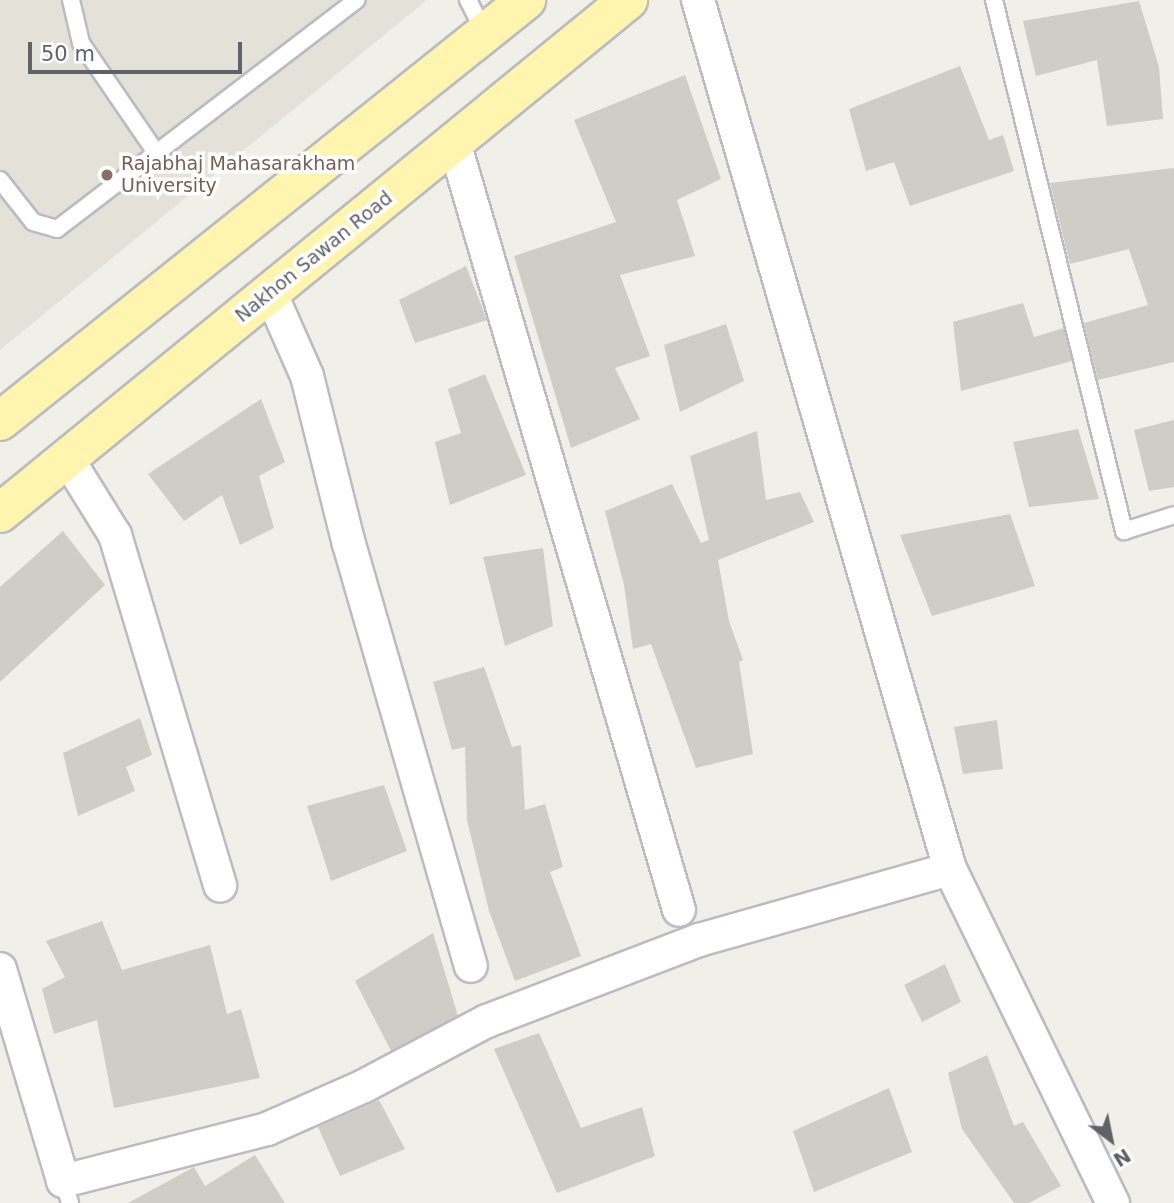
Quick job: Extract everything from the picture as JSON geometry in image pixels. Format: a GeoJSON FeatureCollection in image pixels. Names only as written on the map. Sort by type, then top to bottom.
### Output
{"type":"FeatureCollection","features":[{"type":"Feature","properties":{"kind":"main road"},"geometry":{"type":"LineString","coordinates":[[0,421],[526,0]]}},
{"type":"Feature","properties":{"kind":"main road","name":"Nakhon Sawan Road"},"geometry":{"type":"LineString","coordinates":[[0,513],[628,0]]}},
{"type":"Feature","properties":{"kind":"street"},"geometry":{"type":"LineString","coordinates":[[698,0],[950,869],[1112,1203]]}},
{"type":"Feature","properties":{"kind":"street"},"geometry":{"type":"LineString","coordinates":[[454,142],[679,910]]}},
{"type":"Feature","properties":{"kind":"street"},"geometry":{"type":"LineString","coordinates":[[270,292],[307,376],[349,544],[471,966]]}},
{"type":"Feature","properties":{"kind":"street"},"geometry":{"type":"LineString","coordinates":[[67,458],[114,535],[220,886]]}},
{"type":"Feature","properties":{"kind":"street"},"geometry":{"type":"LineString","coordinates":[[0,970],[66,1192],[267,1129],[364,1086],[487,1021],[699,940],[950,869]]}},
{"type":"Feature","properties":{"kind":"lane"},"geometry":{"type":"LineString","coordinates":[[71,0],[81,43],[157,154]]}},
{"type":"Feature","properties":{"kind":"lane"},"geometry":{"type":"LineString","coordinates":[[0,180],[33,222],[57,229],[357,0]]}},
{"type":"Feature","properties":{"kind":"lane"},"geometry":{"type":"LineString","coordinates":[[468,0],[485,34]]}},
{"type":"Feature","properties":{"kind":"lane"},"geometry":{"type":"LineString","coordinates":[[994,0],[1124,531],[1174,515]]}},
{"type":"Feature","properties":{"kind":"shaded area","name":"Rajabhaj Mahasarakham University"},"geometry":{"type":"Polygon","coordinates":[[[0,0],[427,0],[0,350],[0,0]]]}},
{"type":"Feature","properties":{"kind":"building"},"geometry":{"type":"Polygon","coordinates":[[[1139,1],[1159,67],[1163,119],[1107,126],[1097,60],[1036,76],[1023,21],[1139,1]]]}},
{"type":"Feature","properties":{"kind":"building"},"geometry":{"type":"Polygon","coordinates":[[[960,66],[989,140],[1003,135],[1014,171],[910,206],[894,162],[866,171],[849,109],[960,66]]]}},
{"type":"Feature","properties":{"kind":"building"},"geometry":{"type":"Polygon","coordinates":[[[685,75],[721,179],[677,200],[695,256],[620,275],[650,356],[615,368],[640,419],[571,448],[514,256],[616,222],[574,120],[685,75]]]}},
{"type":"Feature","properties":{"kind":"building"},"geometry":{"type":"Polygon","coordinates":[[[1174,168],[1174,362],[1098,380],[1084,323],[1148,305],[1129,249],[1070,264],[1050,183],[1174,168]]]}},
{"type":"Feature","properties":{"kind":"building"},"geometry":{"type":"Polygon","coordinates":[[[466,266],[487,320],[415,343],[399,300],[466,266]]]}},
{"type":"Feature","properties":{"kind":"building"},"geometry":{"type":"Polygon","coordinates":[[[1023,303],[1034,337],[1064,328],[1072,361],[961,391],[953,322],[1023,303]]]}},
{"type":"Feature","properties":{"kind":"building"},"geometry":{"type":"Polygon","coordinates":[[[726,324],[744,381],[680,412],[664,345],[726,324]]]}},
{"type":"Feature","properties":{"kind":"building"},"geometry":{"type":"Polygon","coordinates":[[[485,374],[526,475],[450,505],[435,442],[461,433],[448,389],[485,374]]]}},
{"type":"Feature","properties":{"kind":"building"},"geometry":{"type":"Polygon","coordinates":[[[261,399],[285,462],[259,476],[274,528],[240,545],[222,495],[184,521],[148,474],[261,399]]]}},
{"type":"Feature","properties":{"kind":"building"},"geometry":{"type":"Polygon","coordinates":[[[1174,420],[1174,487],[1149,491],[1134,430],[1174,420]]]}},
{"type":"Feature","properties":{"kind":"building"},"geometry":{"type":"Polygon","coordinates":[[[1078,429],[1099,499],[1029,507],[1013,442],[1078,429]]]}},
{"type":"Feature","properties":{"kind":"building"},"geometry":{"type":"Polygon","coordinates":[[[757,431],[766,500],[800,492],[814,522],[718,560],[729,621],[743,660],[739,662],[753,754],[696,768],[651,644],[633,649],[624,585],[605,511],[672,484],[701,543],[709,540],[690,456],[757,431]]]}},
{"type":"Feature","properties":{"kind":"building"},"geometry":{"type":"Polygon","coordinates":[[[1010,514],[1035,586],[932,616],[900,535],[1010,514]]]}},
{"type":"Feature","properties":{"kind":"building"},"geometry":{"type":"Polygon","coordinates":[[[63,531],[105,585],[0,682],[0,587],[63,531]]]}},
{"type":"Feature","properties":{"kind":"building"},"geometry":{"type":"Polygon","coordinates":[[[543,548],[553,626],[505,646],[483,557],[543,548]]]}},
{"type":"Feature","properties":{"kind":"building"},"geometry":{"type":"Polygon","coordinates":[[[484,667],[512,747],[521,745],[525,810],[545,804],[563,867],[550,872],[581,956],[515,981],[489,911],[467,820],[465,747],[452,750],[433,682],[484,667]]]}},
{"type":"Feature","properties":{"kind":"building"},"geometry":{"type":"Polygon","coordinates":[[[140,718],[152,755],[126,767],[135,791],[78,816],[63,753],[140,718]]]}},
{"type":"Feature","properties":{"kind":"building"},"geometry":{"type":"Polygon","coordinates":[[[997,720],[1003,769],[963,774],[954,727],[997,720]]]}},
{"type":"Feature","properties":{"kind":"building"},"geometry":{"type":"Polygon","coordinates":[[[384,785],[407,851],[331,881],[307,806],[384,785]]]}},
{"type":"Feature","properties":{"kind":"building"},"geometry":{"type":"Polygon","coordinates":[[[102,921],[122,970],[210,945],[227,1014],[241,1009],[260,1078],[114,1108],[97,1020],[54,1034],[42,989],[65,977],[46,941],[102,921]]]}},
{"type":"Feature","properties":{"kind":"building"},"geometry":{"type":"Polygon","coordinates":[[[433,933],[458,1016],[391,1051],[355,981],[433,933]]]}},
{"type":"Feature","properties":{"kind":"building"},"geometry":{"type":"Polygon","coordinates":[[[945,964],[961,1002],[922,1022],[904,985],[945,964]]]}},
{"type":"Feature","properties":{"kind":"building"},"geometry":{"type":"Polygon","coordinates":[[[539,1033],[581,1128],[642,1107],[655,1156],[557,1193],[494,1049],[539,1033]]]}},
{"type":"Feature","properties":{"kind":"building"},"geometry":{"type":"Polygon","coordinates":[[[987,1055],[1014,1126],[1023,1122],[1061,1186],[1029,1203],[1014,1203],[962,1129],[948,1073],[987,1055]]]}},
{"type":"Feature","properties":{"kind":"building"},"geometry":{"type":"Polygon","coordinates":[[[889,1088],[912,1152],[814,1192],[793,1131],[889,1088]]]}},
{"type":"Feature","properties":{"kind":"building"},"geometry":{"type":"Polygon","coordinates":[[[379,1100],[405,1149],[340,1176],[318,1127],[379,1100]]]}},
{"type":"Feature","properties":{"kind":"building"},"geometry":{"type":"Polygon","coordinates":[[[255,1155],[285,1203],[128,1203],[194,1167],[205,1186],[255,1155]]]}},
{"type":"Feature","properties":{"kind":"place","name":"Rajabhaj Mahasarakham University"},"geometry":{"type":"Point","coordinates":[107,175]}}]}
